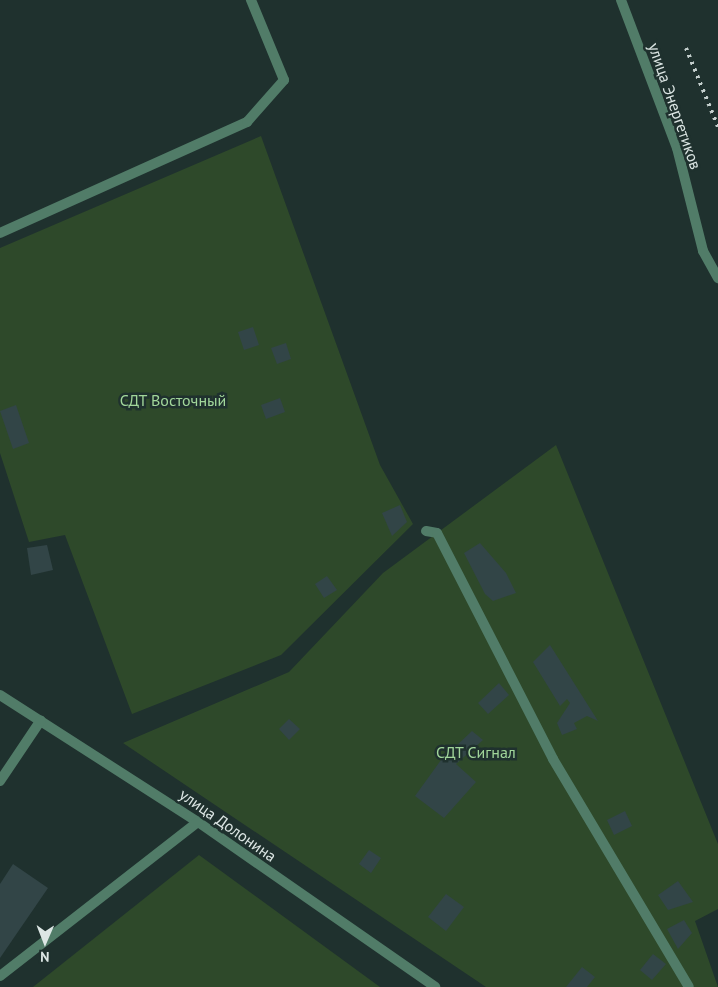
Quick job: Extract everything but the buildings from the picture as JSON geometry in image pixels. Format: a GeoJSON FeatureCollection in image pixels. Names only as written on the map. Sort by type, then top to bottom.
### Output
{"type":"FeatureCollection","features":[{"type":"Feature","properties":{"kind":"street"},"geometry":{"type":"LineString","coordinates":[[0,234],[247,122],[284,80],[251,0]]}},
{"type":"Feature","properties":{"kind":"street","name":"улица Энергетиков"},"geometry":{"type":"LineString","coordinates":[[621,0],[677,148],[703,251],[718,278]]}},
{"type":"Feature","properties":{"kind":"street"},"geometry":{"type":"LineString","coordinates":[[426,531],[437,533],[553,759],[689,987]]}},
{"type":"Feature","properties":{"kind":"street","name":"улица Долонина"},"geometry":{"type":"LineString","coordinates":[[0,695],[198,822],[435,987]]}},
{"type":"Feature","properties":{"kind":"street"},"geometry":{"type":"LineString","coordinates":[[0,781],[41,720]]}},
{"type":"Feature","properties":{"kind":"street"},"geometry":{"type":"LineString","coordinates":[[0,976],[198,822]]}},
{"type":"Feature","properties":{"kind":"green space","name":"СДТ Восточный"},"geometry":{"type":"Polygon","coordinates":[[[261,136],[380,465],[413,524],[281,655],[132,714],[65,535],[29,542],[0,453],[0,248],[261,136]]]}},
{"type":"Feature","properties":{"kind":"green space","name":"СДТ Сигнал"},"geometry":{"type":"Polygon","coordinates":[[[556,445],[718,844],[718,909],[695,921],[718,987],[486,987],[123,743],[289,672],[383,573],[556,445]]]}},
{"type":"Feature","properties":{"kind":"green space"},"geometry":{"type":"Polygon","coordinates":[[[199,855],[380,987],[33,987],[199,855]]]}},
{"type":"Feature","properties":{"kind":"railway"},"geometry":{"type":"LineString","coordinates":[[686,48],[718,127]]}}]}
